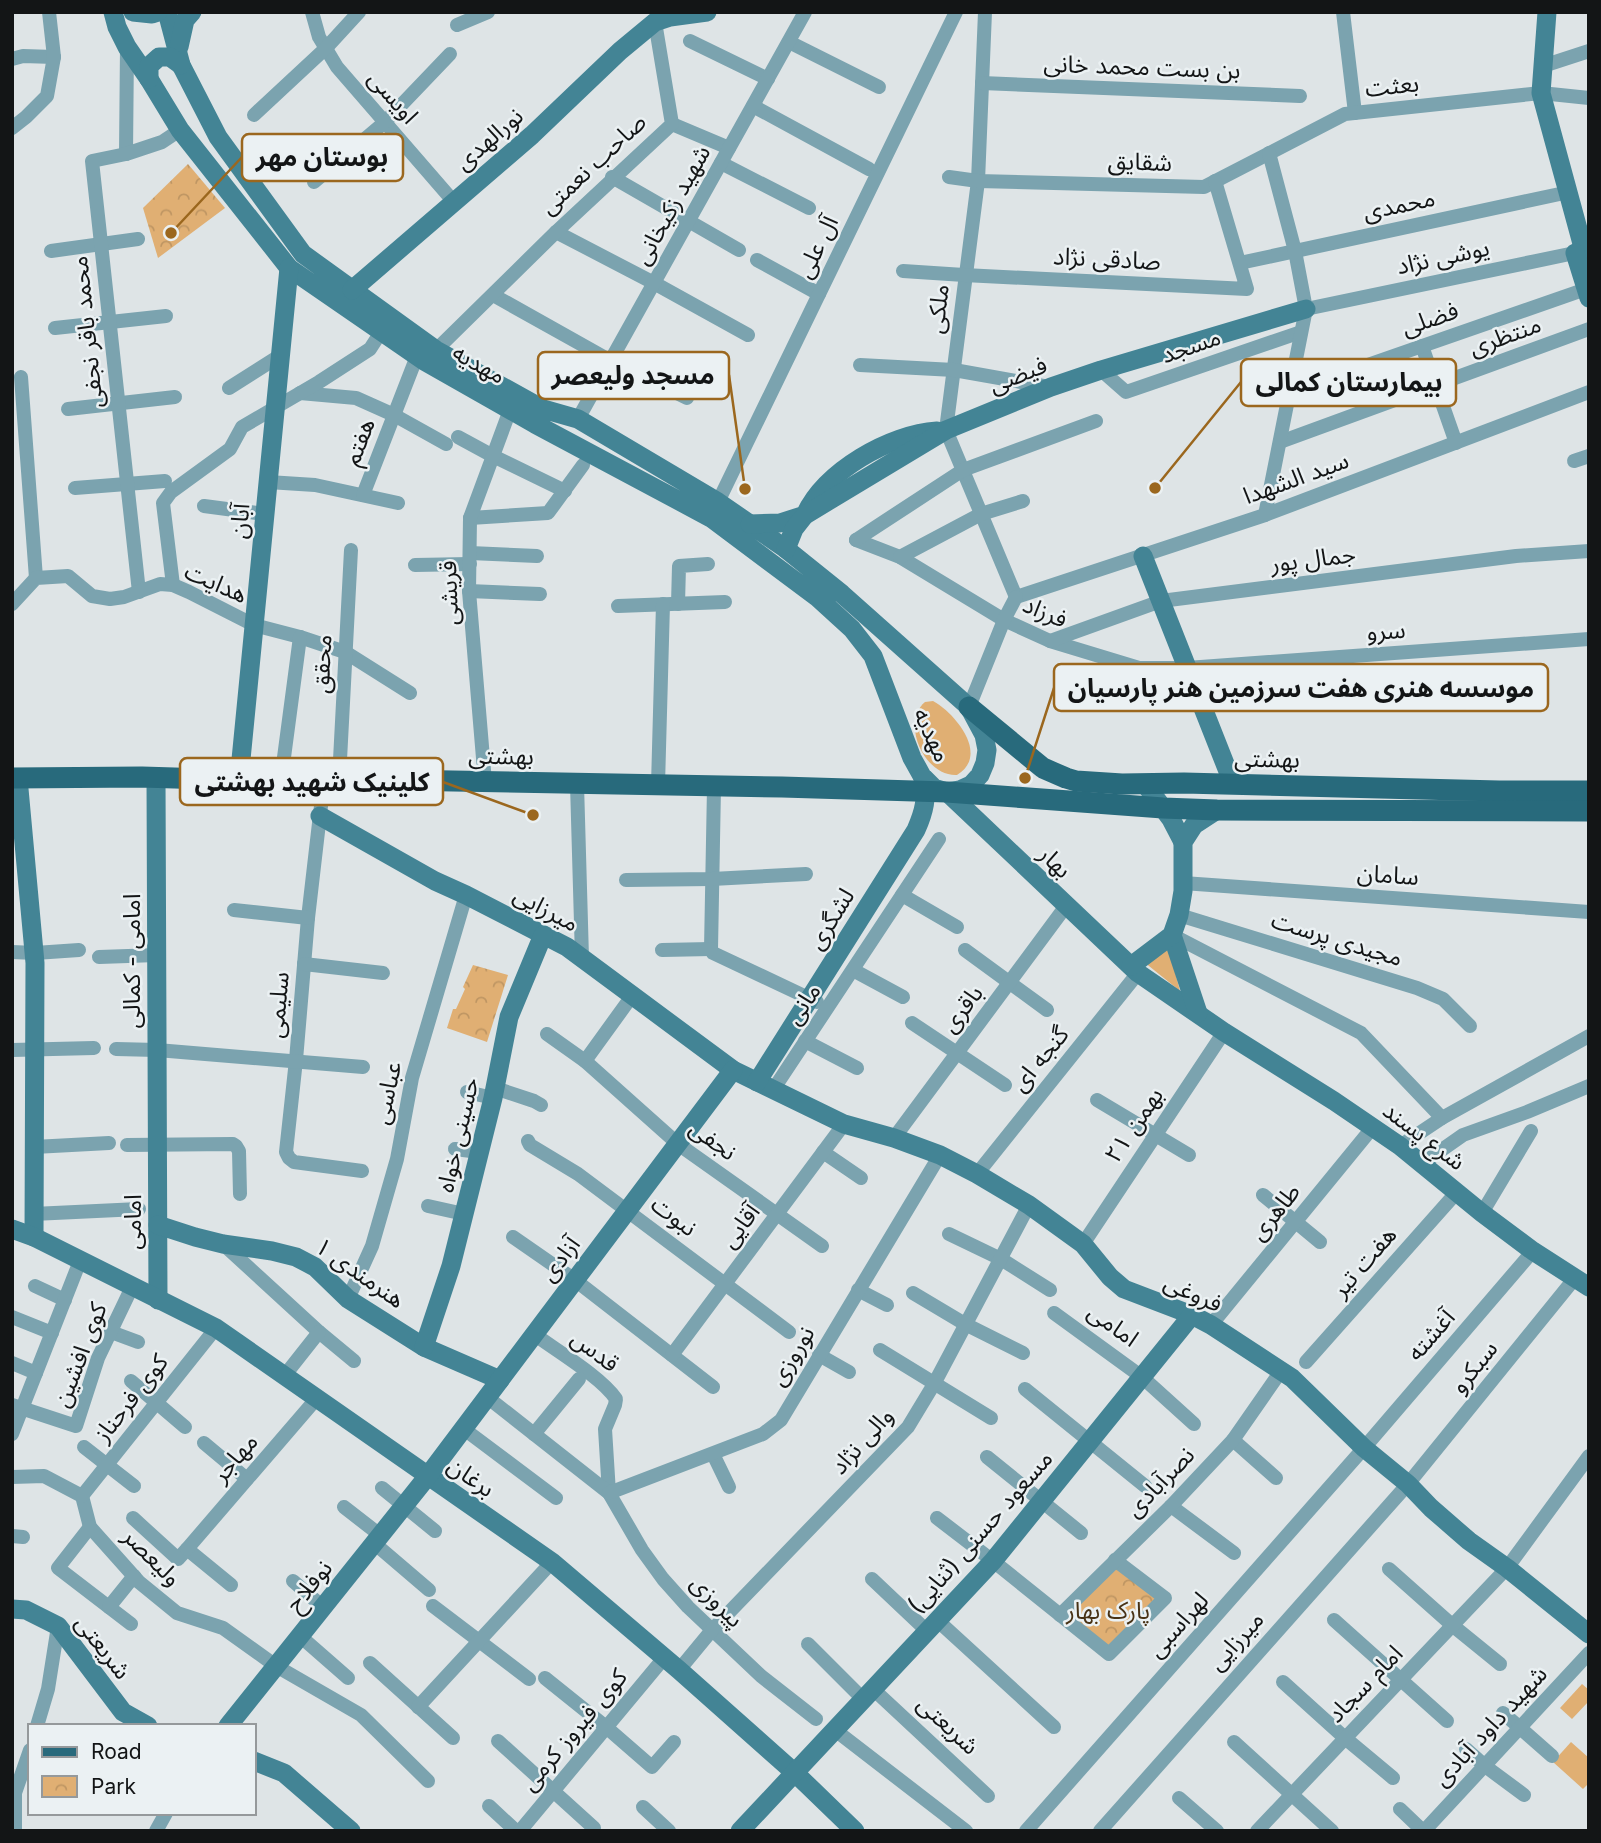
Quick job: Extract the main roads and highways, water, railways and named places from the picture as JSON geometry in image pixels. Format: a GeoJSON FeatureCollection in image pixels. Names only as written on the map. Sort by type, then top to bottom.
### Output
{"type":"FeatureCollection","features":[{"type":"Feature","properties":{"kind":"main road","name":"بهشتى"},"geometry":{"type":"LineString","coordinates":[[969,707],[1043,768],[1076,781],[1589,791]]}},
{"type":"Feature","properties":{"kind":"main road","name":"بهشتی"},"geometry":{"type":"LineString","coordinates":[[15,778],[156,777],[714,787],[932,787]]}},
{"type":"Feature","properties":{"kind":"main road","name":"بهشتى"},"geometry":{"type":"LineString","coordinates":[[932,787],[1163,808],[1217,810],[1589,811]]}},
{"type":"Feature","properties":{"kind":"place","name":"بوستان مهر"},"geometry":{"type":"Point","coordinates":[171,233]}},
{"type":"Feature","properties":{"kind":"place","name":"بیمارستان کمالی"},"geometry":{"type":"Point","coordinates":[1155,488]}},
{"type":"Feature","properties":{"kind":"place","name":"مسجد ولیعصر"},"geometry":{"type":"Point","coordinates":[745,489]}},
{"type":"Feature","properties":{"kind":"place","name":"موسسه هنری هفت سرزمین هنر پارسیان"},"geometry":{"type":"Point","coordinates":[1025,778]}},
{"type":"Feature","properties":{"kind":"place","name":"کلینیک شهید بهشتی"},"geometry":{"type":"Point","coordinates":[533,815]}},
{"type":"Feature","properties":{"kind":"park label","name":"پارک‌ بهار"},"geometry":{"type":"Point","coordinates":[1108,1611]}}]}
